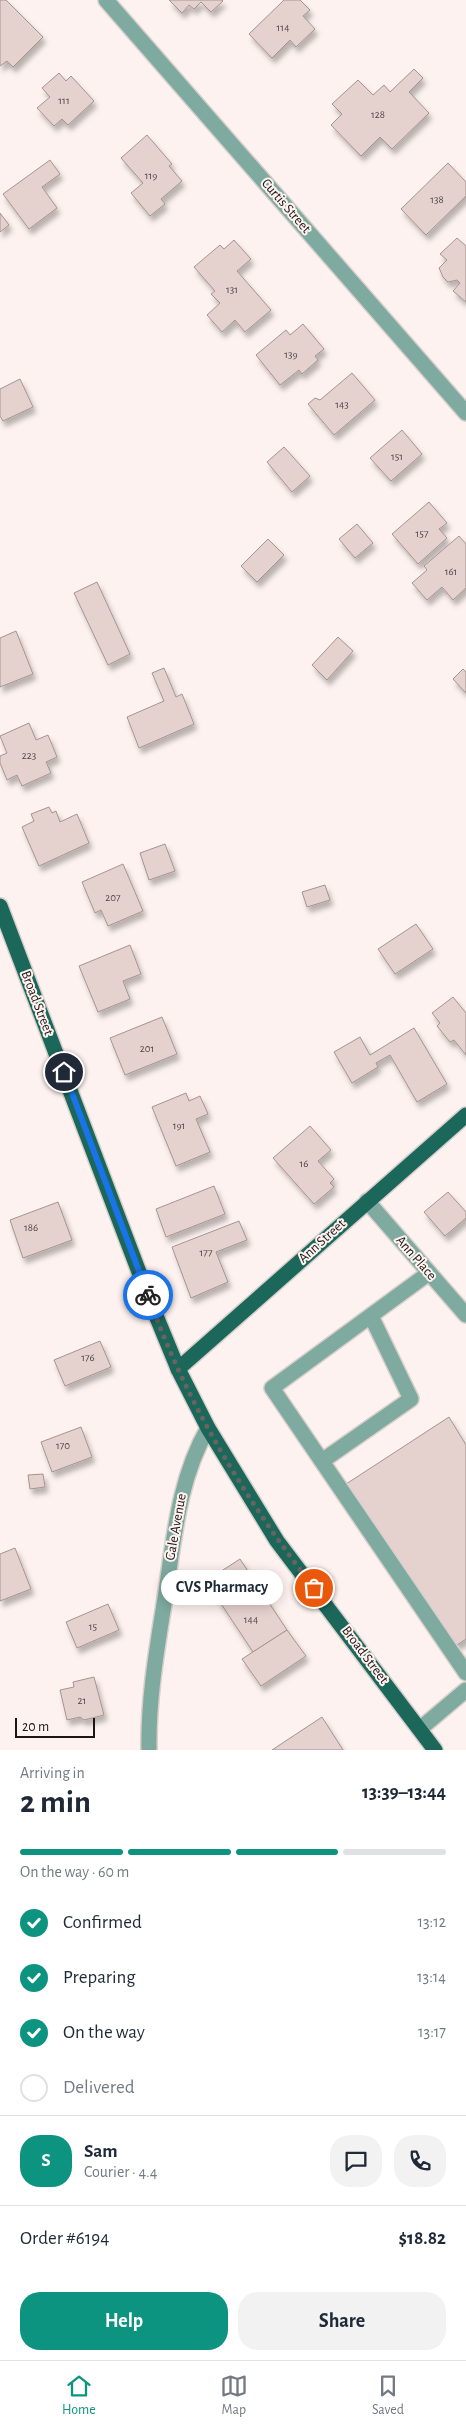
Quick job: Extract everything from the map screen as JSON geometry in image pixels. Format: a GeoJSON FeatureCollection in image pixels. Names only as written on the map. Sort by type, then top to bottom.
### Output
{"type":"FeatureCollection","features":[{"type":"Feature","properties":{"kind":"main road","name":"Broad Street"},"geometry":{"type":"LineString","coordinates":[[0,906],[150,1301],[178,1368],[208,1428],[277,1541],[421,1728],[435,1750]]}},
{"type":"Feature","properties":{"kind":"main road","name":"Ann Street"},"geometry":{"type":"LineString","coordinates":[[178,1368],[466,1115]]}},
{"type":"Feature","properties":{"kind":"street","name":"Curtis Street"},"geometry":{"type":"LineString","coordinates":[[106,0],[466,413]]}},
{"type":"Feature","properties":{"kind":"street","name":"Ann Place"},"geometry":{"type":"LineString","coordinates":[[367,1202],[466,1315]]}},
{"type":"Feature","properties":{"kind":"street"},"geometry":{"type":"LineString","coordinates":[[429,1273],[272,1388],[466,1673]]}},
{"type":"Feature","properties":{"kind":"street"},"geometry":{"type":"LineString","coordinates":[[322,1461],[411,1399],[371,1316]]}},
{"type":"Feature","properties":{"kind":"street","name":"Gale Avenue"},"geometry":{"type":"LineString","coordinates":[[148,1750],[154,1669],[180,1498],[198,1445],[208,1428]]}},
{"type":"Feature","properties":{"kind":"street"},"geometry":{"type":"LineString","coordinates":[[421,1728],[466,1690]]}},
{"type":"Feature","properties":{"kind":"building"},"geometry":{"type":"Polygon","coordinates":[[[0,0],[6,0],[43,37],[13,67],[7,61],[0,66],[0,0]]]}},
{"type":"Feature","properties":{"kind":"building"},"geometry":{"type":"Polygon","coordinates":[[[169,0],[223,1],[211,12],[201,2],[194,9],[189,5],[182,13],[169,0]]]}},
{"type":"Feature","properties":{"kind":"building"},"geometry":{"type":"Polygon","coordinates":[[[284,0],[300,0],[310,10],[303,16],[315,29],[296,47],[290,40],[272,58],[249,34],[284,0]]]}},
{"type":"Feature","properties":{"kind":"building"},"geometry":{"type":"Polygon","coordinates":[[[414,69],[423,78],[409,92],[429,113],[392,149],[380,137],[361,156],[331,125],[342,114],[332,104],[358,80],[373,95],[384,85],[390,92],[414,69]]]}},
{"type":"Feature","properties":{"kind":"building"},"geometry":{"type":"Polygon","coordinates":[[[59,73],[66,81],[71,76],[94,101],[68,125],[62,119],[54,126],[37,108],[50,97],[42,88],[59,73]]]}},
{"type":"Feature","properties":{"kind":"building"},"geometry":{"type":"Polygon","coordinates":[[[147,135],[172,164],[169,166],[182,181],[161,199],[165,204],[150,216],[131,193],[143,183],[121,158],[147,135]]]}},
{"type":"Feature","properties":{"kind":"building"},"geometry":{"type":"Polygon","coordinates":[[[50,160],[60,174],[42,187],[57,208],[29,229],[3,194],[50,160]]]}},
{"type":"Feature","properties":{"kind":"building"},"geometry":{"type":"Polygon","coordinates":[[[448,163],[466,182],[466,196],[426,235],[401,209],[448,163]]]}},
{"type":"Feature","properties":{"kind":"building"},"geometry":{"type":"Polygon","coordinates":[[[0,213],[9,225],[0,232],[0,213]]]}},
{"type":"Feature","properties":{"kind":"building"},"geometry":{"type":"Polygon","coordinates":[[[457,238],[466,246],[466,302],[453,291],[460,283],[457,280],[448,282],[443,277],[439,268],[447,260],[440,254],[457,238]]]}},
{"type":"Feature","properties":{"kind":"building"},"geometry":{"type":"Polygon","coordinates":[[[234,240],[251,259],[237,271],[271,310],[245,332],[235,320],[222,332],[207,315],[220,303],[211,294],[215,291],[194,267],[220,245],[224,249],[234,240]]]}},
{"type":"Feature","properties":{"kind":"building"},"geometry":{"type":"Polygon","coordinates":[[[303,324],[324,349],[315,356],[318,360],[302,374],[299,370],[280,385],[256,355],[286,330],[290,335],[303,324]]]}},
{"type":"Feature","properties":{"kind":"building"},"geometry":{"type":"Polygon","coordinates":[[[352,373],[375,400],[334,435],[308,404],[315,398],[320,400],[352,373]]]}},
{"type":"Feature","properties":{"kind":"building"},"geometry":{"type":"Polygon","coordinates":[[[20,379],[33,407],[3,421],[0,416],[0,389],[20,379]]]}},
{"type":"Feature","properties":{"kind":"building"},"geometry":{"type":"Polygon","coordinates":[[[402,430],[422,454],[391,481],[370,458],[402,430]]]}},
{"type":"Feature","properties":{"kind":"building"},"geometry":{"type":"Polygon","coordinates":[[[284,447],[310,476],[292,492],[267,462],[284,447]]]}},
{"type":"Feature","properties":{"kind":"building"},"geometry":{"type":"Polygon","coordinates":[[[429,502],[447,523],[439,529],[447,538],[418,564],[392,534],[429,502]]]}},
{"type":"Feature","properties":{"kind":"building"},"geometry":{"type":"Polygon","coordinates":[[[357,524],[373,543],[355,558],[339,539],[357,524]]]}},
{"type":"Feature","properties":{"kind":"building"},"geometry":{"type":"Polygon","coordinates":[[[459,536],[466,544],[466,588],[453,600],[442,587],[427,600],[412,583],[427,570],[424,566],[459,536]]]}},
{"type":"Feature","properties":{"kind":"building"},"geometry":{"type":"Polygon","coordinates":[[[268,539],[284,555],[257,582],[241,566],[268,539]]]}},
{"type":"Feature","properties":{"kind":"building"},"geometry":{"type":"Polygon","coordinates":[[[97,582],[130,654],[108,665],[74,593],[97,582]]]}},
{"type":"Feature","properties":{"kind":"building"},"geometry":{"type":"Polygon","coordinates":[[[16,631],[33,674],[0,687],[0,638],[16,631]]]}},
{"type":"Feature","properties":{"kind":"building"},"geometry":{"type":"Polygon","coordinates":[[[338,637],[353,651],[327,680],[312,665],[338,637]]]}},
{"type":"Feature","properties":{"kind":"building"},"geometry":{"type":"Polygon","coordinates":[[[164,668],[176,697],[182,694],[194,724],[139,748],[127,717],[164,701],[152,673],[164,668]]]}},
{"type":"Feature","properties":{"kind":"building"},"geometry":{"type":"Polygon","coordinates":[[[463,669],[466,672],[466,693],[453,679],[463,669]]]}},
{"type":"Feature","properties":{"kind":"building"},"geometry":{"type":"Polygon","coordinates":[[[29,723],[36,740],[48,735],[57,757],[46,762],[51,773],[22,786],[17,775],[7,780],[0,763],[0,756],[7,753],[0,736],[29,723]]]}},
{"type":"Feature","properties":{"kind":"building"},"geometry":{"type":"Polygon","coordinates":[[[49,807],[52,813],[56,811],[60,822],[77,814],[89,843],[39,866],[22,827],[34,821],[31,814],[49,807]]]}},
{"type":"Feature","properties":{"kind":"building"},"geometry":{"type":"Polygon","coordinates":[[[165,844],[175,871],[149,880],[140,853],[165,844]]]}},
{"type":"Feature","properties":{"kind":"building"},"geometry":{"type":"Polygon","coordinates":[[[123,864],[143,911],[108,926],[101,910],[95,913],[82,882],[123,864]]]}},
{"type":"Feature","properties":{"kind":"building"},"geometry":{"type":"Polygon","coordinates":[[[325,885],[330,900],[307,907],[302,892],[325,885]]]}},
{"type":"Feature","properties":{"kind":"building"},"geometry":{"type":"Polygon","coordinates":[[[416,924],[433,949],[395,974],[378,949],[416,924]]]}},
{"type":"Feature","properties":{"kind":"building"},"geometry":{"type":"Polygon","coordinates":[[[130,945],[141,974],[123,981],[130,999],[98,1012],[79,966],[130,945]]]}},
{"type":"Feature","properties":{"kind":"building"},"geometry":{"type":"Polygon","coordinates":[[[453,997],[466,1013],[466,1055],[454,1040],[450,1042],[437,1026],[440,1023],[432,1013],[453,997]]]}},
{"type":"Feature","properties":{"kind":"building"},"geometry":{"type":"Polygon","coordinates":[[[162,1017],[177,1054],[125,1075],[110,1038],[162,1017]]]}},
{"type":"Feature","properties":{"kind":"building"},"geometry":{"type":"Polygon","coordinates":[[[414,1028],[447,1084],[417,1102],[390,1055],[376,1063],[378,1067],[352,1083],[334,1052],[360,1037],[370,1055],[414,1028]]]}},
{"type":"Feature","properties":{"kind":"building"},"geometry":{"type":"Polygon","coordinates":[[[186,1093],[189,1101],[200,1096],[208,1114],[196,1119],[210,1152],[176,1166],[152,1107],[186,1093]]]}},
{"type":"Feature","properties":{"kind":"building"},"geometry":{"type":"Polygon","coordinates":[[[310,1126],[331,1150],[318,1161],[334,1179],[330,1183],[334,1187],[314,1204],[273,1158],[310,1126]]]}},
{"type":"Feature","properties":{"kind":"building"},"geometry":{"type":"Polygon","coordinates":[[[214,1186],[225,1214],[166,1237],[156,1209],[214,1186]]]}},
{"type":"Feature","properties":{"kind":"building"},"geometry":{"type":"Polygon","coordinates":[[[448,1192],[466,1212],[466,1218],[445,1236],[424,1212],[448,1192]]]}},
{"type":"Feature","properties":{"kind":"building"},"geometry":{"type":"Polygon","coordinates":[[[58,1202],[72,1240],[23,1258],[10,1220],[58,1202]]]}},
{"type":"Feature","properties":{"kind":"building"},"geometry":{"type":"Polygon","coordinates":[[[239,1221],[247,1240],[216,1252],[228,1282],[191,1298],[172,1247],[239,1221]]]}},
{"type":"Feature","properties":{"kind":"building"},"geometry":{"type":"Polygon","coordinates":[[[100,1341],[111,1367],[65,1386],[54,1360],[100,1341]]]}},
{"type":"Feature","properties":{"kind":"building"},"geometry":{"type":"Polygon","coordinates":[[[449,1417],[466,1445],[466,1639],[457,1645],[343,1486],[449,1417]]]}},
{"type":"Feature","properties":{"kind":"building"},"geometry":{"type":"Polygon","coordinates":[[[81,1427],[92,1457],[52,1472],[41,1442],[81,1427]]]}},
{"type":"Feature","properties":{"kind":"building"},"geometry":{"type":"Polygon","coordinates":[[[43,1474],[45,1487],[30,1489],[28,1475],[43,1474]]]}},
{"type":"Feature","properties":{"kind":"building"},"geometry":{"type":"Polygon","coordinates":[[[15,1548],[31,1589],[0,1601],[0,1554],[15,1548]]]}},
{"type":"Feature","properties":{"kind":"building"},"geometry":{"type":"Polygon","coordinates":[[[240,1559],[287,1630],[253,1652],[206,1581],[240,1559]]]}},
{"type":"Feature","properties":{"kind":"building"},"geometry":{"type":"Polygon","coordinates":[[[108,1604],[119,1630],[77,1648],[66,1622],[108,1604]]]}},
{"type":"Feature","properties":{"kind":"building"},"geometry":{"type":"Polygon","coordinates":[[[287,1630],[306,1656],[261,1686],[242,1659],[287,1630]]]}},
{"type":"Feature","properties":{"kind":"building"},"geometry":{"type":"Polygon","coordinates":[[[94,1677],[104,1715],[84,1720],[80,1717],[67,1720],[60,1690],[74,1687],[73,1682],[94,1677]]]}},
{"type":"Feature","properties":{"kind":"building"},"geometry":{"type":"Polygon","coordinates":[[[322,1717],[343,1750],[272,1750],[278,1746],[322,1717]]]}},
{"type":"Feature","properties":{"kind":"way so far"},"geometry":{"type":"LineString","coordinates":[[148,1295],[178,1368],[208,1428],[277,1541],[314,1588]]}},
{"type":"Feature","properties":{"kind":"place","name":"CVS Pharmacy"},"geometry":{"type":"Point","coordinates":[314,1588]}},
{"type":"Feature","properties":{"kind":"route"},"geometry":{"type":"LineString","coordinates":[[64,1072],[128,1237],[148,1295]]}}]}
